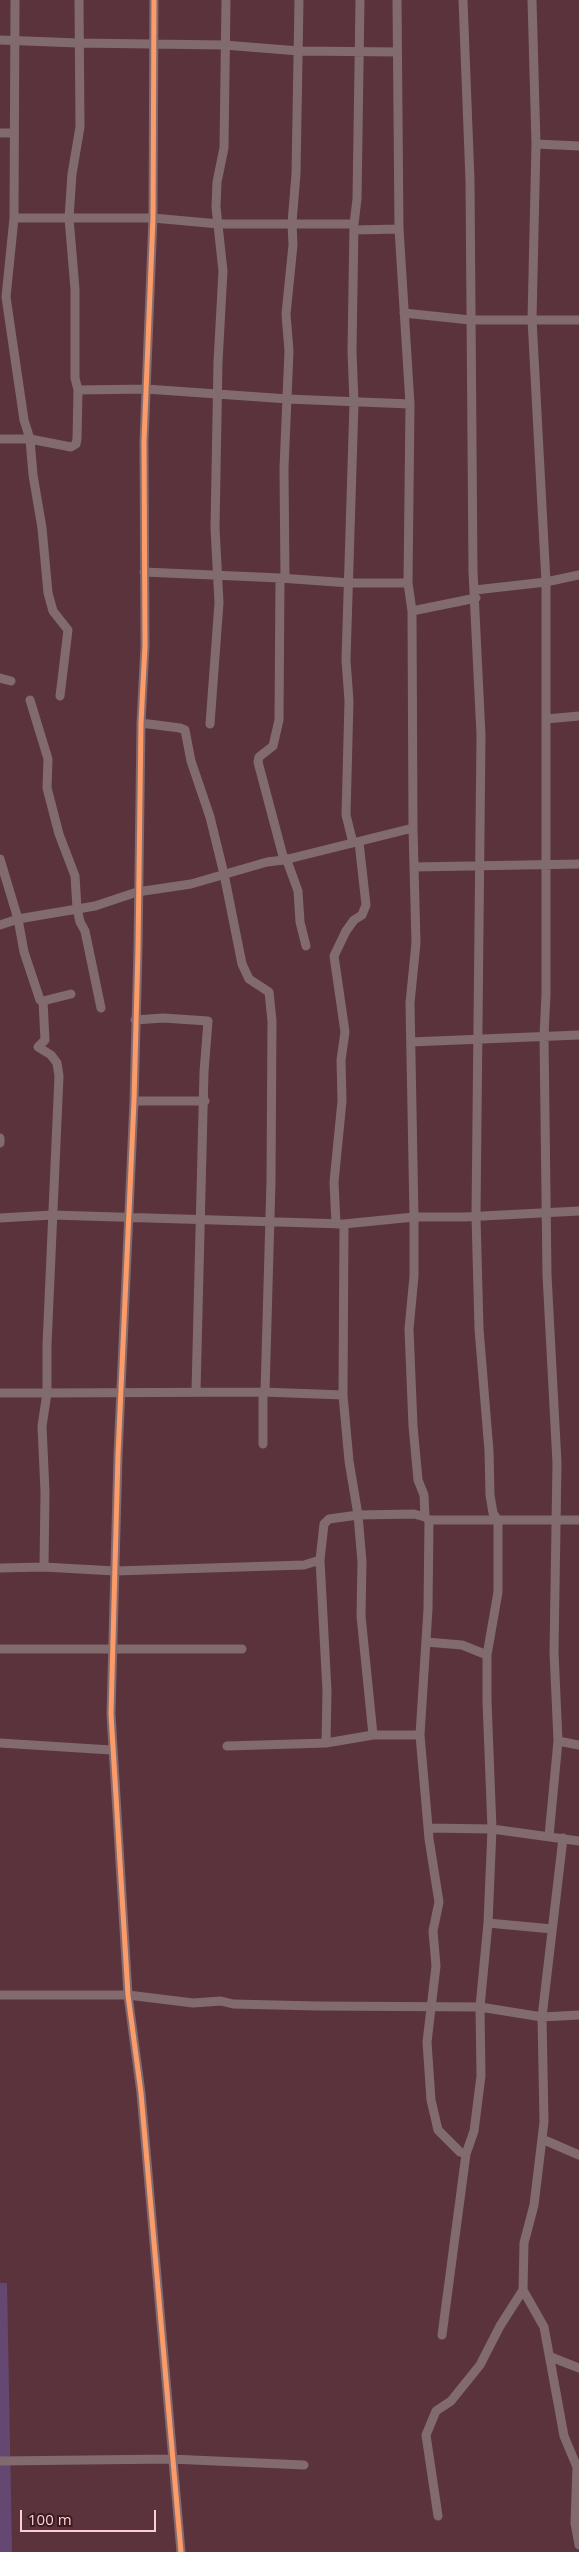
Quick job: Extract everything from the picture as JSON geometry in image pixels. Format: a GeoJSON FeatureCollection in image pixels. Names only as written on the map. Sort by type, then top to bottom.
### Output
{"type":"FeatureCollection","features":[{"type":"Feature","properties":{"kind":"street"},"geometry":{"type":"LineString","coordinates":[[15,0],[14,218],[3,297],[24,420],[30,439],[48,593],[53,611],[68,630],[60,696]]}},
{"type":"Feature","properties":{"kind":"street"},"geometry":{"type":"LineString","coordinates":[[0,439],[30,439],[70,447],[74,446],[77,439],[78,390],[75,378],[75,289],[69,218],[72,174],[80,127],[79,0]]}},
{"type":"Feature","properties":{"kind":"street"},"geometry":{"type":"LineString","coordinates":[[154,0],[152,44],[153,218],[146,389],[145,646],[141,724],[134,1100],[112,1650],[112,1750],[128,1996],[141,2093],[180,2552]]}},
{"type":"Feature","properties":{"kind":"street"},"geometry":{"type":"LineString","coordinates":[[210,724],[219,603],[215,528],[218,353],[224,271],[216,207],[217,182],[224,148],[226,0]]}},
{"type":"Feature","properties":{"kind":"street"},"geometry":{"type":"LineString","coordinates":[[299,0],[297,155],[292,223],[293,245],[286,314],[289,333],[288,399],[284,468],[279,720],[274,746],[259,757],[258,762],[285,859],[298,891],[300,922],[306,946]]}},
{"type":"Feature","properties":{"kind":"street"},"geometry":{"type":"LineString","coordinates":[[360,0],[352,351],[354,403],[350,583],[346,660],[349,701],[346,815],[356,842],[366,906],[362,915],[354,920],[346,931],[334,956],[345,1032],[341,1060],[342,1100],[334,1182],[340,1224],[343,1395],[349,1461],[358,1515],[362,1562],[361,1616],[373,1735]]}},
{"type":"Feature","properties":{"kind":"street"},"geometry":{"type":"LineString","coordinates":[[397,0],[399,229],[410,404],[408,583],[412,611],[413,828],[416,943],[410,1003],[414,1218],[414,1276],[409,1329],[410,1397],[418,1480],[424,1495],[427,1518],[428,1609],[420,1735],[428,1828],[439,1902],[433,1931],[436,1966],[427,2042],[431,2100],[438,2130],[460,2152],[466,2154]]}},
{"type":"Feature","properties":{"kind":"street"},"geometry":{"type":"LineString","coordinates":[[442,2335],[466,2154],[474,2131],[481,2076],[480,2007],[488,1923],[492,1829],[487,1655],[498,1592],[498,1521],[493,1513],[490,1495],[489,1451],[479,1329],[476,1216],[478,867],[481,735],[471,507],[470,180],[463,0]]}},
{"type":"Feature","properties":{"kind":"street"},"geometry":{"type":"LineString","coordinates":[[532,0],[536,144],[532,319],[546,582],[546,994],[544,1036],[546,1213],[548,1316],[557,1463],[554,1652],[558,1741],[549,1836]]}},
{"type":"Feature","properties":{"kind":"street"},"geometry":{"type":"LineString","coordinates":[[0,40],[224,45],[299,51],[397,52]]}},
{"type":"Feature","properties":{"kind":"street"},"geometry":{"type":"LineString","coordinates":[[0,133],[13,133]]}},
{"type":"Feature","properties":{"kind":"street"},"geometry":{"type":"LineString","coordinates":[[536,144],[579,146]]}},
{"type":"Feature","properties":{"kind":"street"},"geometry":{"type":"LineString","coordinates":[[14,218],[153,218],[219,224],[292,223],[399,229]]}},
{"type":"Feature","properties":{"kind":"street"},"geometry":{"type":"LineString","coordinates":[[404,313],[470,320],[579,320]]}},
{"type":"Feature","properties":{"kind":"street"},"geometry":{"type":"LineString","coordinates":[[78,390],[146,389],[354,403],[410,404]]}},
{"type":"Feature","properties":{"kind":"street"},"geometry":{"type":"LineString","coordinates":[[144,572],[350,583],[408,583]]}},
{"type":"Feature","properties":{"kind":"street"},"geometry":{"type":"LineString","coordinates":[[412,611],[475,594],[546,582],[579,574]]}},
{"type":"Feature","properties":{"kind":"street"},"geometry":{"type":"LineString","coordinates":[[0,678],[11,680]]}},
{"type":"Feature","properties":{"kind":"street"},"geometry":{"type":"LineString","coordinates":[[30,700],[48,759],[47,788],[59,834],[75,876],[77,908],[80,922],[85,931],[101,1008]]}},
{"type":"Feature","properties":{"kind":"street"},"geometry":{"type":"LineString","coordinates":[[546,719],[579,716]]}},
{"type":"Feature","properties":{"kind":"street"},"geometry":{"type":"LineString","coordinates":[[141,724],[185,730],[191,761],[210,817],[224,874],[242,964],[249,979],[269,992],[272,1006],[270,1221],[263,1444]]}},
{"type":"Feature","properties":{"kind":"street"},"geometry":{"type":"LineString","coordinates":[[0,925],[18,919],[95,906],[137,892],[191,884],[267,862],[413,828]]}},
{"type":"Feature","properties":{"kind":"street"},"geometry":{"type":"LineString","coordinates":[[0,859],[18,919],[24,952],[40,1000],[44,1001],[71,994]]}},
{"type":"Feature","properties":{"kind":"street"},"geometry":{"type":"LineString","coordinates":[[414,867],[579,864]]}},
{"type":"Feature","properties":{"kind":"street"},"geometry":{"type":"LineString","coordinates":[[44,1001],[45,1040],[38,1046],[51,1055],[57,1063],[59,1076],[52,1215],[47,1393],[42,1426],[45,1492],[44,1567]]}},
{"type":"Feature","properties":{"kind":"street"},"geometry":{"type":"LineString","coordinates":[[135,1020],[172,1018],[208,1021],[204,1072],[205,1101],[199,1221],[196,1391]]}},
{"type":"Feature","properties":{"kind":"street"},"geometry":{"type":"LineString","coordinates":[[411,1042],[478,1038],[579,1036]]}},
{"type":"Feature","properties":{"kind":"street"},"geometry":{"type":"LineString","coordinates":[[134,1100],[205,1101]]}},
{"type":"Feature","properties":{"kind":"street"},"geometry":{"type":"LineString","coordinates":[[0,1138],[0,1143]]}},
{"type":"Feature","properties":{"kind":"street"},"geometry":{"type":"LineString","coordinates":[[2,1215],[340,1224],[414,1218],[579,1212]]}},
{"type":"Feature","properties":{"kind":"street"},"geometry":{"type":"LineString","coordinates":[[0,1393],[121,1394],[196,1391],[343,1395]]}},
{"type":"Feature","properties":{"kind":"street"},"geometry":{"type":"LineString","coordinates":[[326,1743],[327,1691],[320,1560],[324,1524],[329,1519],[358,1515],[414,1514],[427,1518],[498,1521],[579,1520]]}},
{"type":"Feature","properties":{"kind":"street"},"geometry":{"type":"LineString","coordinates":[[0,1568],[44,1567],[115,1571],[286,1566],[320,1560]]}},
{"type":"Feature","properties":{"kind":"street"},"geometry":{"type":"LineString","coordinates":[[426,1642],[462,1645],[487,1655]]}},
{"type":"Feature","properties":{"kind":"street"},"geometry":{"type":"LineString","coordinates":[[0,1649],[242,1649]]}},
{"type":"Feature","properties":{"kind":"street"},"geometry":{"type":"LineString","coordinates":[[227,1746],[326,1743],[373,1735],[420,1735]]}},
{"type":"Feature","properties":{"kind":"street"},"geometry":{"type":"LineString","coordinates":[[558,1741],[579,1745]]}},
{"type":"Feature","properties":{"kind":"street"},"geometry":{"type":"LineString","coordinates":[[0,1743],[112,1750]]}},
{"type":"Feature","properties":{"kind":"street"},"geometry":{"type":"LineString","coordinates":[[428,1828],[492,1829],[579,1841]]}},
{"type":"Feature","properties":{"kind":"street"},"geometry":{"type":"LineString","coordinates":[[563,1838],[542,2017],[545,2084],[542,2139],[534,2205],[524,2243],[523,2290],[544,2327],[564,2436],[577,2467],[575,2523],[579,2545]]}},
{"type":"Feature","properties":{"kind":"street"},"geometry":{"type":"LineString","coordinates":[[488,1923],[552,1929]]}},
{"type":"Feature","properties":{"kind":"street"},"geometry":{"type":"LineString","coordinates":[[0,1994],[128,1996],[157,2001],[170,1998],[192,2003],[221,2001],[233,2004],[317,2006],[480,2007],[542,2017],[579,2015]]}},
{"type":"Feature","properties":{"kind":"street"},"geometry":{"type":"LineString","coordinates":[[542,2139],[579,2155]]}},
{"type":"Feature","properties":{"kind":"street"},"geometry":{"type":"LineString","coordinates":[[438,2516],[426,2436],[432,2419],[436,2411],[452,2401],[480,2365],[500,2326],[523,2290]]}},
{"type":"Feature","properties":{"kind":"street"},"geometry":{"type":"LineString","coordinates":[[551,2357],[579,2368]]}},
{"type":"Feature","properties":{"kind":"street"},"geometry":{"type":"LineString","coordinates":[[0,2461],[171,2459],[304,2465]]}},
{"type":"Feature","properties":{"kind":"shaded area"},"geometry":{"type":"Polygon","coordinates":[[[0,2283],[7,2283],[12,2552],[0,2552],[0,2283]]]}},
{"type":"Feature","properties":{"kind":"cycle path"},"geometry":{"type":"LineString","coordinates":[[154,0],[153,218],[144,441],[145,646],[141,723],[138,948],[134,1101],[118,1455],[111,1714],[128,1995],[141,2093],[181,2552]]}}]}
